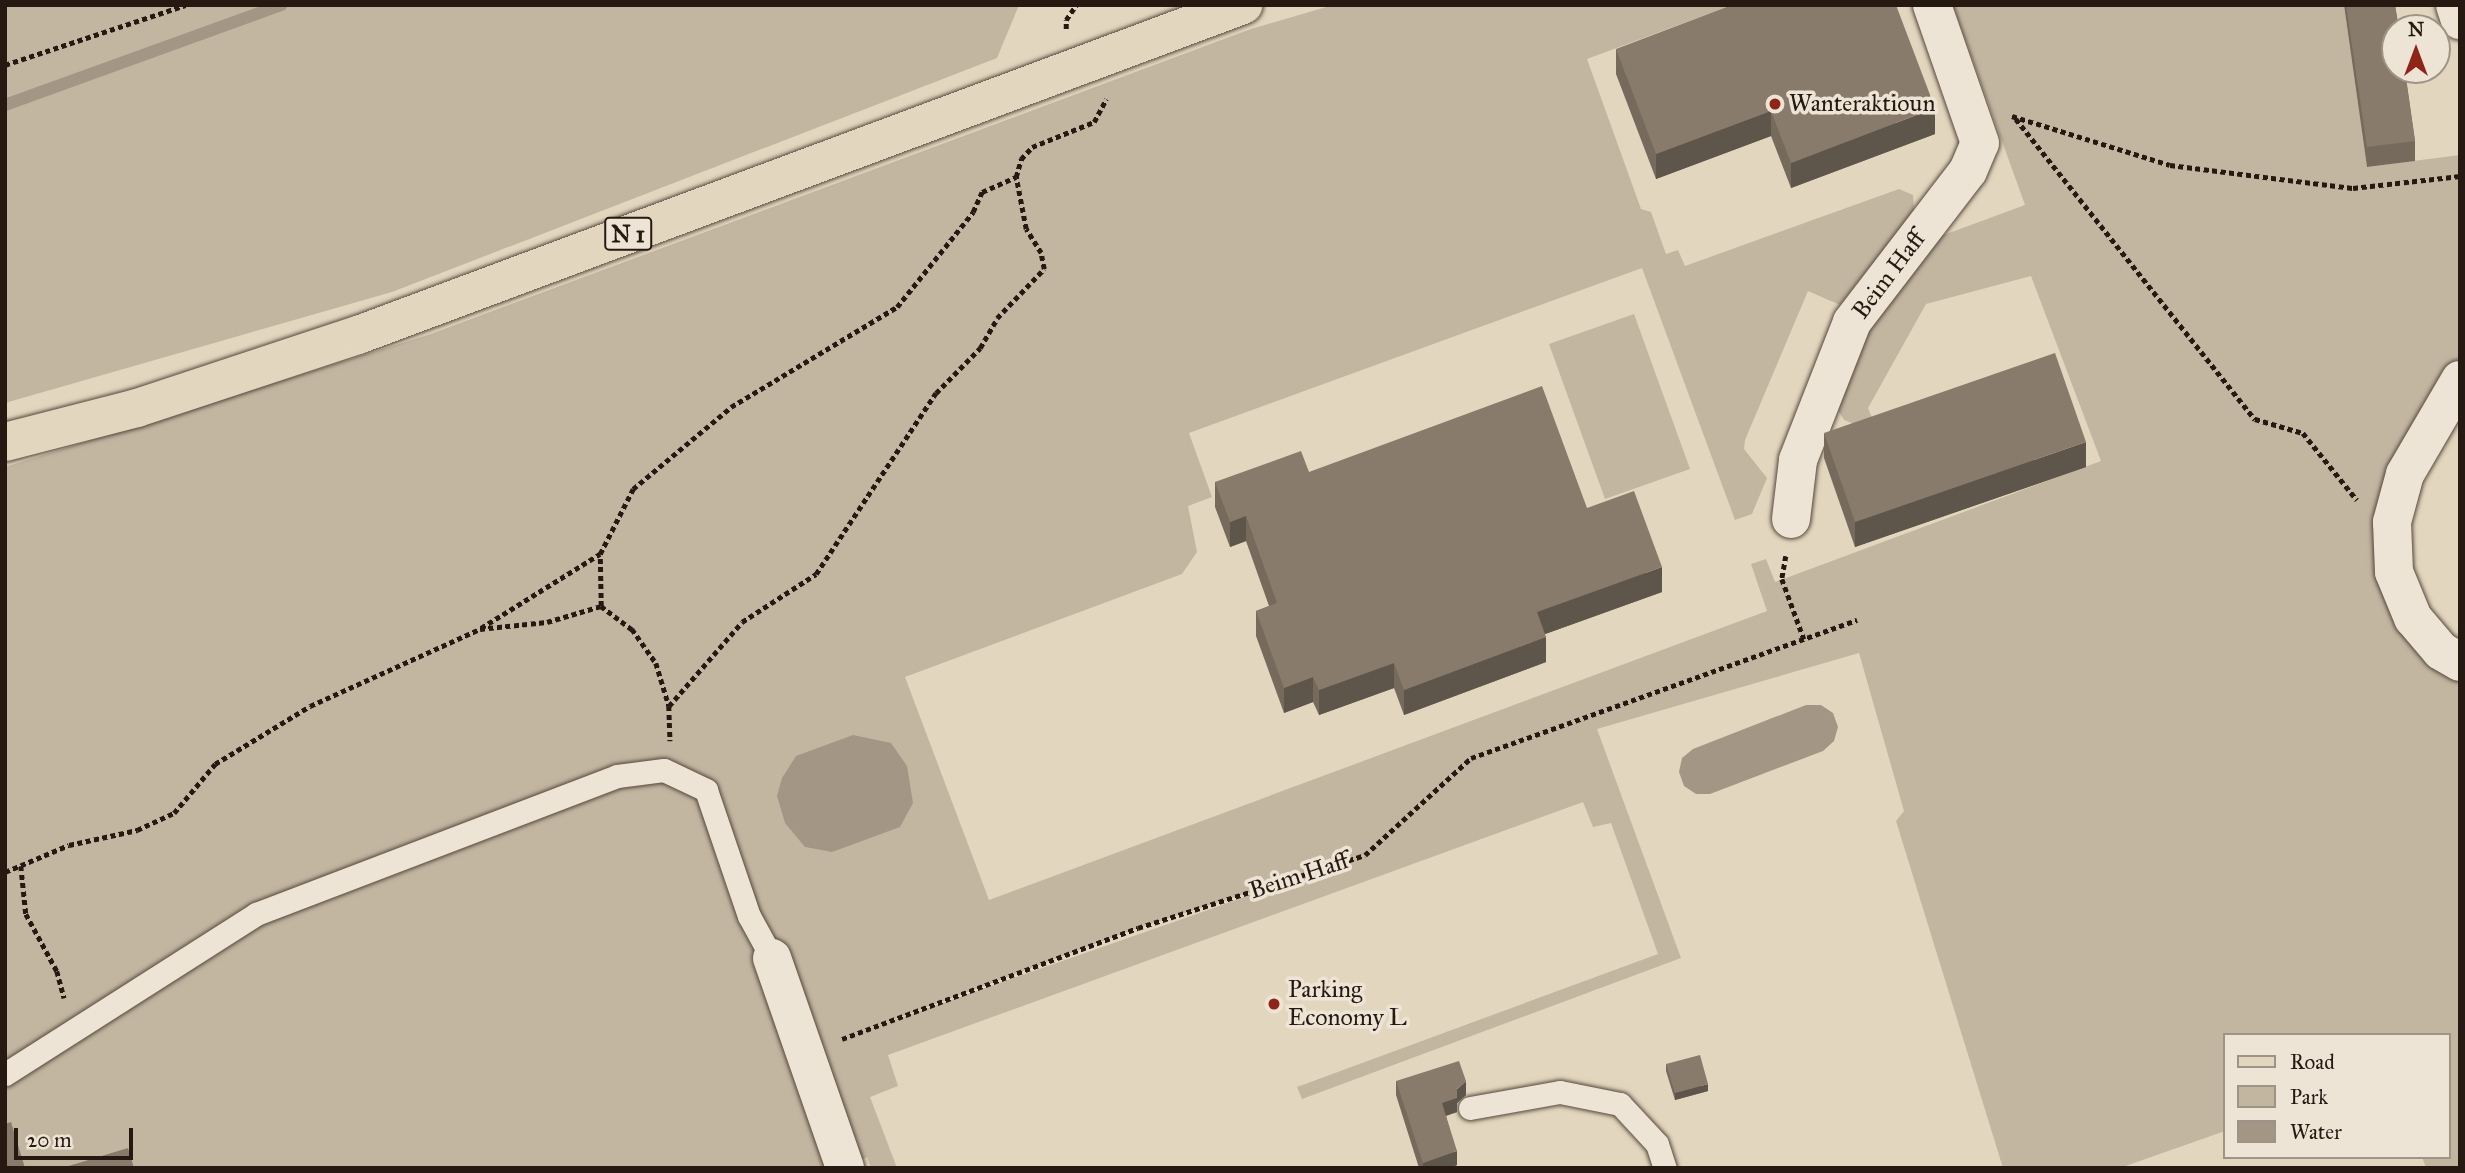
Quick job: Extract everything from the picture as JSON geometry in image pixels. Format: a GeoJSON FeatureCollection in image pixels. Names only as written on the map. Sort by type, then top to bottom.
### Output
{"type":"FeatureCollection","features":[{"type":"Feature","properties":{"kind":"main road","name":"N 1"},"geometry":{"type":"LineString","coordinates":[[5,442],[137,408],[358,335],[1243,5]]}},
{"type":"Feature","properties":{"kind":"street","name":"Beim Haff"},"geometry":{"type":"LineString","coordinates":[[1791,519],[1797,460],[1852,322],[1968,171],[1980,143],[1933,5]]}},
{"type":"Feature","properties":{"kind":"street"},"geometry":{"type":"LineString","coordinates":[[2455,5],[2460,20]]}},
{"type":"Feature","properties":{"kind":"street"},"geometry":{"type":"LineString","coordinates":[[2460,380],[2405,474],[2392,522],[2394,572],[2413,618],[2441,651],[2460,662]]}},
{"type":"Feature","properties":{"kind":"street"},"geometry":{"type":"LineString","coordinates":[[772,958],[845,1168]]}},
{"type":"Feature","properties":{"kind":"lane"},"geometry":{"type":"LineString","coordinates":[[5,1074],[256,914],[617,776],[664,770],[706,789],[748,916],[772,958]]}},
{"type":"Feature","properties":{"kind":"lane"},"geometry":{"type":"LineString","coordinates":[[1470,1108],[1560,1092],[1620,1104],[1657,1144],[1665,1168]]}},
{"type":"Feature","properties":{"kind":"path"},"geometry":{"type":"LineString","coordinates":[[5,65],[185,5]]}},
{"type":"Feature","properties":{"kind":"path"},"geometry":{"type":"LineString","coordinates":[[670,706],[742,622],[816,574],[936,393],[1044,269],[1041,253],[1026,229],[1016,177],[1021,159],[1032,147],[1094,122],[1106,100],[1091,60]]}},
{"type":"Feature","properties":{"kind":"path"},"geometry":{"type":"LineString","coordinates":[[1970,112],[2013,116],[2170,165],[2353,188],[2460,176]]}},
{"type":"Feature","properties":{"kind":"path"},"geometry":{"type":"LineString","coordinates":[[2013,116],[2255,419],[2303,433],[2370,516],[2392,522]]}},
{"type":"Feature","properties":{"kind":"path"},"geometry":{"type":"LineString","coordinates":[[601,606],[600,554],[633,489],[731,407],[897,307],[973,212],[982,192],[1016,177]]}},
{"type":"Feature","properties":{"kind":"path"},"geometry":{"type":"LineString","coordinates":[[1791,519],[1783,579],[1804,639]]}},
{"type":"Feature","properties":{"kind":"path"},"geometry":{"type":"LineString","coordinates":[[5,872],[69,845],[137,830],[174,813],[215,764],[310,706],[481,629],[600,554]]}},
{"type":"Feature","properties":{"kind":"path"},"geometry":{"type":"LineString","coordinates":[[601,606],[632,629],[656,663],[670,706],[664,770]]}},
{"type":"Feature","properties":{"kind":"path"},"geometry":{"type":"LineString","coordinates":[[481,629],[547,622],[601,606]]}},
{"type":"Feature","properties":{"kind":"path","name":"Beim Haff"},"geometry":{"type":"LineString","coordinates":[[805,1053],[1138,928],[1364,855],[1471,758],[1857,620]]}},
{"type":"Feature","properties":{"kind":"path"},"geometry":{"type":"LineString","coordinates":[[21,865],[26,915],[57,971],[73,1029]]}},
{"type":"Feature","properties":{"kind":"green space"},"geometry":{"type":"Polygon","coordinates":[[[5,5],[1019,5],[997,58],[392,292],[5,403],[5,5]]]}},
{"type":"Feature","properties":{"kind":"green space"},"geometry":{"type":"Polygon","coordinates":[[[1333,5],[1732,5],[1587,59],[1641,209],[1651,212],[1666,254],[1678,250],[1685,266],[1899,189],[1913,195],[1914,211],[1840,305],[1808,291],[1745,440],[1744,449],[1767,478],[1752,514],[1735,520],[1642,268],[1189,433],[1212,497],[1188,506],[1197,552],[1182,574],[905,677],[989,900],[1767,611],[1751,564],[1766,559],[1775,582],[2101,461],[2031,276],[1926,304],[1868,408],[1873,420],[1857,425],[1844,420],[1836,407],[1863,339],[1941,236],[2025,205],[1953,5],[2344,5],[2367,167],[2460,155],[2460,380],[2392,522],[2460,679],[2460,1168],[2426,1168],[2423,1159],[2451,1159],[2451,1033],[2224,1033],[2224,1131],[2120,1168],[2003,1168],[1896,821],[1904,811],[1859,653],[1597,729],[1681,958],[1302,1099],[1297,1087],[1658,954],[1611,823],[1593,827],[1583,802],[888,1055],[898,1086],[870,1097],[897,1168],[871,1168],[867,1157],[845,1168],[17,1168],[5,1149],[5,467],[431,334],[1251,29],[1333,5]],[[1325,868],[1138,928],[880,1025],[1325,869],[1325,868]]]}},
{"type":"Feature","properties":{"kind":"green space"},"geometry":{"type":"Polygon","coordinates":[[[1634,314],[1690,469],[1605,499],[1549,344],[1634,314]]]}},
{"type":"Feature","properties":{"kind":"water"},"geometry":{"type":"Polygon","coordinates":[[[1806,705],[1821,705],[1833,713],[1838,727],[1834,741],[1823,751],[1710,794],[1696,794],[1684,786],[1679,772],[1682,758],[1693,749],[1806,705]]]}},
{"type":"Feature","properties":{"kind":"water"},"geometry":{"type":"Polygon","coordinates":[[[853,735],[891,743],[907,766],[913,803],[900,827],[832,852],[805,847],[785,823],[777,796],[782,778],[796,756],[853,735]]]}},
{"type":"Feature","properties":{"kind":"building","name":"Wanteraktioun"},"geometry":{"type":"Polygon","coordinates":[[[1732,5],[1896,5],[1935,108],[1791,163],[1771,111],[1656,154],[1616,49],[1732,5]]]}},
{"type":"Feature","properties":{"kind":"building"},"geometry":{"type":"Polygon","coordinates":[[[2346,5],[2395,5],[2397,14],[2381,14],[2381,84],[2407,84],[2415,141],[2367,147],[2346,5]]]}},
{"type":"Feature","properties":{"kind":"building"},"geometry":{"type":"Polygon","coordinates":[[[2055,353],[2086,442],[1855,522],[1824,433],[2055,353]]]}},
{"type":"Feature","properties":{"kind":"building"},"geometry":{"type":"Polygon","coordinates":[[[1542,386],[1587,508],[1634,491],[1662,567],[1537,612],[1546,637],[1404,690],[1394,663],[1319,690],[1313,677],[1284,688],[1256,611],[1277,603],[1246,516],[1230,522],[1215,482],[1301,451],[1309,472],[1542,386]]]}},
{"type":"Feature","properties":{"kind":"building"},"geometry":{"type":"Polygon","coordinates":[[[1700,1055],[1708,1084],[1675,1093],[1666,1064],[1700,1055]]]}},
{"type":"Feature","properties":{"kind":"building"},"geometry":{"type":"Polygon","coordinates":[[[1459,1061],[1466,1081],[1457,1089],[1457,1098],[1442,1103],[1457,1151],[1423,1163],[1396,1081],[1459,1061]]]}},
{"type":"Feature","properties":{"kind":"building"},"geometry":{"type":"Polygon","coordinates":[[[11,1122],[25,1168],[5,1168],[5,1124],[11,1122]]]}},
{"type":"Feature","properties":{"kind":"building"},"geometry":{"type":"Polygon","coordinates":[[[128,1148],[134,1168],[62,1168],[128,1148]]]}},
{"type":"Feature","properties":{"kind":"waterway"},"geometry":{"type":"LineString","coordinates":[[5,105],[281,5]]}},
{"type":"Feature","properties":{"kind":"place","name":"Wanteraktioun"},"geometry":{"type":"Point","coordinates":[1775,104]}},
{"type":"Feature","properties":{"kind":"place","name":"Parking Economy L"},"geometry":{"type":"Point","coordinates":[1274,1004]}}]}
